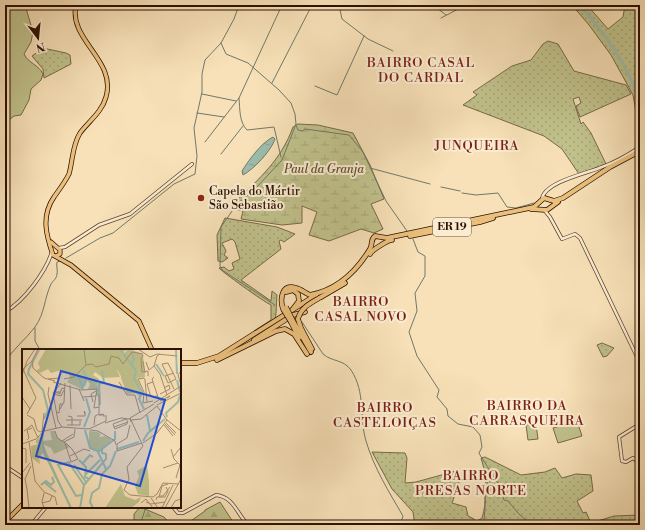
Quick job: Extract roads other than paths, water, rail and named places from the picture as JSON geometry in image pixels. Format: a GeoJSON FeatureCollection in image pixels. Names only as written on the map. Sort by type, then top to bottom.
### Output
{"type":"FeatureCollection","features":[{"type":"Feature","properties":{"kind":"highway"},"geometry":{"type":"LineString","coordinates":[[181,364],[197,365],[210,362],[281,329],[289,330],[300,344],[310,353],[281,299],[282,294],[287,288],[294,287],[310,295],[335,287],[349,276],[370,249],[373,237],[378,235],[382,237],[395,237],[439,225],[534,206],[544,200],[554,201],[566,196],[640,150]]}},
{"type":"Feature","properties":{"kind":"highway"},"geometry":{"type":"LineString","coordinates":[[294,321],[304,308],[351,278],[372,251],[388,240],[480,222],[534,209],[546,209],[611,168]]}},
{"type":"Feature","properties":{"kind":"highway"},"geometry":{"type":"LineString","coordinates":[[544,200],[546,209]]}},
{"type":"Feature","properties":{"kind":"highway"},"geometry":{"type":"LineString","coordinates":[[544,200],[546,209]]}},
{"type":"Feature","properties":{"kind":"highway"},"geometry":{"type":"LineString","coordinates":[[382,237],[383,244]]}},
{"type":"Feature","properties":{"kind":"highway"},"geometry":{"type":"LineString","coordinates":[[372,244],[377,248]]}},
{"type":"Feature","properties":{"kind":"highway"},"geometry":{"type":"LineString","coordinates":[[197,365],[224,355],[279,322],[312,299],[340,286]]}},
{"type":"Feature","properties":{"kind":"highway"},"geometry":{"type":"LineString","coordinates":[[281,318],[299,301],[299,296],[293,290],[285,292],[283,299],[285,308]]}},
{"type":"Feature","properties":{"kind":"highway"},"geometry":{"type":"LineString","coordinates":[[181,364],[197,363],[215,358],[325,290]]}},
{"type":"Feature","properties":{"kind":"highway"},"geometry":{"type":"LineString","coordinates":[[227,355],[293,315],[305,312]]}},
{"type":"Feature","properties":{"kind":"highway"},"geometry":{"type":"LineString","coordinates":[[294,321],[300,344]]}},
{"type":"Feature","properties":{"kind":"main road"},"geometry":{"type":"LineString","coordinates":[[52,251],[48,237],[47,222],[49,209],[69,177],[78,139],[100,113],[108,94],[109,83],[105,67],[78,28],[76,16],[77,5]]}},
{"type":"Feature","properties":{"kind":"main road"},"geometry":{"type":"LineString","coordinates":[[48,237],[58,252],[72,265],[139,321],[152,349]]}},
{"type":"Feature","properties":{"kind":"main road"},"geometry":{"type":"LineString","coordinates":[[52,251],[58,252]]}},
{"type":"Feature","properties":{"kind":"main road"},"geometry":{"type":"LineString","coordinates":[[52,251],[58,252]]}},
{"type":"Feature","properties":{"kind":"main road"},"geometry":{"type":"LineString","coordinates":[[5,522],[22,506]]}},
{"type":"Feature","properties":{"kind":"street"},"geometry":{"type":"LineString","coordinates":[[544,200],[545,192],[569,178],[607,166],[640,150]]}},
{"type":"Feature","properties":{"kind":"street"},"geometry":{"type":"LineString","coordinates":[[49,259],[99,225],[130,214],[192,164]]}},
{"type":"Feature","properties":{"kind":"street"},"geometry":{"type":"LineString","coordinates":[[546,209],[562,239],[575,234],[580,238],[640,363]]}},
{"type":"Feature","properties":{"kind":"street"},"geometry":{"type":"LineString","coordinates":[[5,312],[24,298],[49,259],[52,251]]}},
{"type":"Feature","properties":{"kind":"street"},"geometry":{"type":"LineString","coordinates":[[640,424],[619,437],[622,461],[626,462],[633,458],[640,463]]}},
{"type":"Feature","properties":{"kind":"street"},"geometry":{"type":"LineString","coordinates":[[5,466],[22,477]]}},
{"type":"Feature","properties":{"kind":"street"},"geometry":{"type":"LineString","coordinates":[[174,508],[178,513],[183,513],[216,495],[221,496],[231,500],[248,525]]}},
{"type":"Feature","properties":{"kind":"street"},"geometry":{"type":"LineString","coordinates":[[31,525],[45,508]]}},
{"type":"Feature","properties":{"kind":"water"},"geometry":{"type":"Polygon","coordinates":[[[273,137],[275,139],[273,144],[266,154],[252,169],[243,175],[242,171],[252,157],[264,143],[273,137]]]}},
{"type":"Feature","properties":{"kind":"waterway"},"geometry":{"type":"LineString","coordinates":[[66,258],[100,238],[113,233],[174,184],[195,174],[197,156],[194,128],[202,92],[202,74],[205,60],[221,43],[234,19],[239,5]]}},
{"type":"Feature","properties":{"kind":"waterway"},"geometry":{"type":"LineString","coordinates":[[281,157],[274,127],[247,130],[244,127],[240,115],[239,98],[282,5]]}},
{"type":"Feature","properties":{"kind":"waterway"},"geometry":{"type":"LineString","coordinates":[[272,83],[312,5]]}},
{"type":"Feature","properties":{"kind":"waterway"},"geometry":{"type":"LineString","coordinates":[[339,5],[342,19],[368,39],[393,51]]}},
{"type":"Feature","properties":{"kind":"waterway"},"geometry":{"type":"LineString","coordinates":[[409,5],[414,9]]}},
{"type":"Feature","properties":{"kind":"waterway"},"geometry":{"type":"LineString","coordinates":[[433,5],[446,15]]}},
{"type":"Feature","properties":{"kind":"waterway"},"geometry":{"type":"LineString","coordinates":[[441,18],[466,5]]}},
{"type":"Feature","properties":{"kind":"waterway"},"geometry":{"type":"LineString","coordinates":[[580,5],[616,52],[630,77],[640,104]]}},
{"type":"Feature","properties":{"kind":"waterway"},"geometry":{"type":"LineString","coordinates":[[315,86],[337,95],[364,36]]}},
{"type":"Feature","properties":{"kind":"waterway"},"geometry":{"type":"LineString","coordinates":[[221,43],[226,54],[248,63],[279,90],[291,103],[295,114],[296,124],[282,160],[255,189],[237,204],[221,227],[220,266],[222,270],[275,305]]}},
{"type":"Feature","properties":{"kind":"waterway"},"geometry":{"type":"LineString","coordinates":[[202,94],[236,101]]}},
{"type":"Feature","properties":{"kind":"waterway"},"geometry":{"type":"LineString","coordinates":[[205,142],[239,98]]}},
{"type":"Feature","properties":{"kind":"waterway"},"geometry":{"type":"LineString","coordinates":[[197,113],[224,117]]}},
{"type":"Feature","properties":{"kind":"waterway"},"geometry":{"type":"LineString","coordinates":[[296,125],[298,130],[302,131],[305,129],[349,135],[363,152],[386,201],[407,231]]}},
{"type":"Feature","properties":{"kind":"waterway"},"geometry":{"type":"LineString","coordinates":[[221,154],[243,126]]}},
{"type":"Feature","properties":{"kind":"waterway"},"geometry":{"type":"LineString","coordinates":[[370,168],[430,184]]}},
{"type":"Feature","properties":{"kind":"waterway"},"geometry":{"type":"LineString","coordinates":[[441,187],[460,191]]}},
{"type":"Feature","properties":{"kind":"waterway"},"geometry":{"type":"LineString","coordinates":[[462,193],[476,195],[498,193],[507,207],[516,208],[534,203]]}},
{"type":"Feature","properties":{"kind":"waterway"},"geometry":{"type":"LineString","coordinates":[[413,239],[418,252],[425,256],[425,276],[415,293],[417,311],[409,332],[417,356],[439,390],[437,397],[447,409],[448,416],[458,424],[473,427],[480,435],[482,447],[479,453],[499,485],[504,500],[508,501],[531,525]]}},
{"type":"Feature","properties":{"kind":"waterway"},"geometry":{"type":"LineString","coordinates":[[5,362],[38,322],[51,284],[57,275],[57,262],[60,261]]}},
{"type":"Feature","properties":{"kind":"waterway"},"geometry":{"type":"LineString","coordinates":[[302,322],[323,354],[326,357],[348,366],[356,379],[359,387],[364,432],[369,451],[387,489],[403,516],[400,525]]}},
{"type":"Feature","properties":{"kind":"waterway"},"geometry":{"type":"LineString","coordinates":[[35,328],[35,341],[39,349]]}},
{"type":"Feature","properties":{"kind":"waterway"},"geometry":{"type":"LineString","coordinates":[[483,525],[486,492],[490,473]]}},
{"type":"Feature","properties":{"kind":"waterway"},"geometry":{"type":"LineString","coordinates":[[140,525],[146,508]]}},
{"type":"Feature","properties":{"kind":"place","name":"Capela do Mártir São Sebastião"},"geometry":{"type":"Point","coordinates":[201,198]}},
{"type":"Feature","properties":{"kind":"district","name":"BAIRRO CASAL DO CARDAL"},"geometry":{"type":"Point","coordinates":[421,70]}},
{"type":"Feature","properties":{"kind":"district","name":"JUNQUEIRA"},"geometry":{"type":"Point","coordinates":[477,146]}},
{"type":"Feature","properties":{"kind":"district","name":"BAIRRO CASAL NOVO"},"geometry":{"type":"Point","coordinates":[361,310]}},
{"type":"Feature","properties":{"kind":"district","name":"BAIRRO DA CARRASQUEIRA"},"geometry":{"type":"Point","coordinates":[527,414]}},
{"type":"Feature","properties":{"kind":"district","name":"BAIRRO CASTELOIÇAS"},"geometry":{"type":"Point","coordinates":[385,416]}},
{"type":"Feature","properties":{"kind":"district","name":"BAIRRO PRESAS NORTE"},"geometry":{"type":"Point","coordinates":[471,484]}},
{"type":"Feature","properties":{"kind":"park label","name":"Paul da Granja"},"geometry":{"type":"Point","coordinates":[324,169]}}]}
